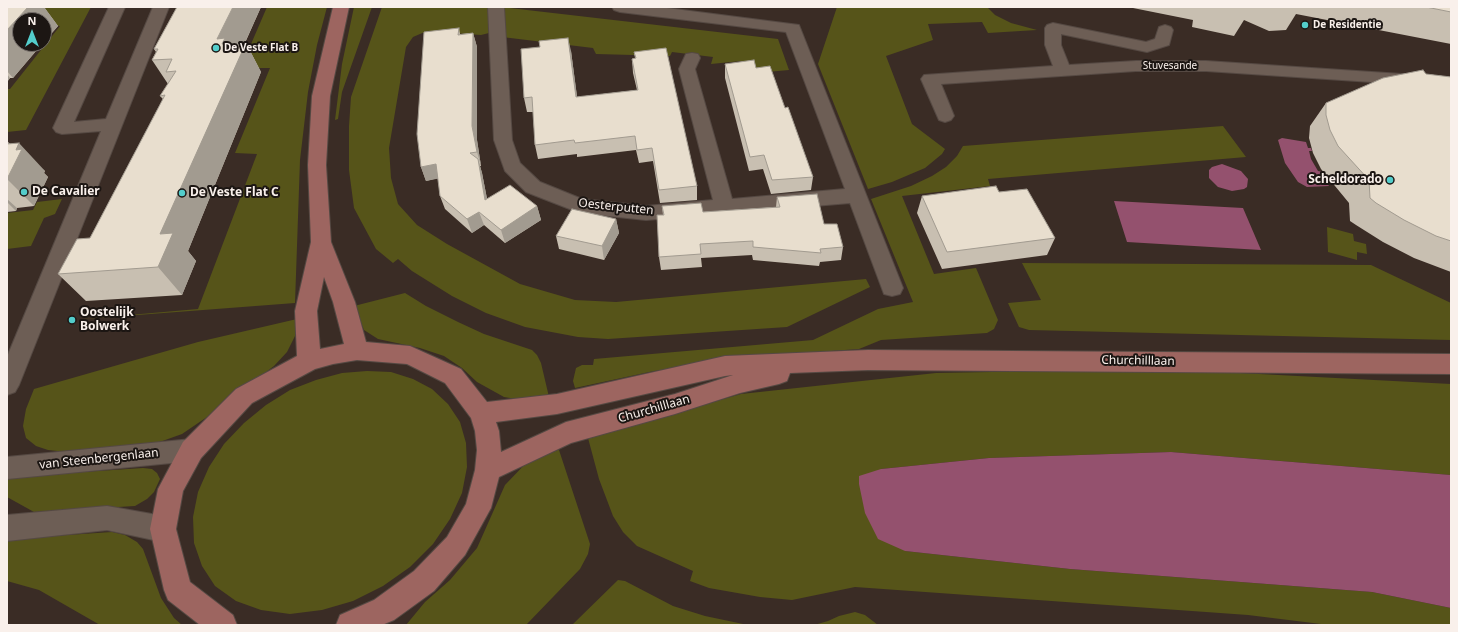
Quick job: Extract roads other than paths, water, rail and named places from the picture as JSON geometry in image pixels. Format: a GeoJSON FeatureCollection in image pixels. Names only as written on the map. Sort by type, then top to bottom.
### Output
{"type":"FeatureCollection","features":[{"type":"Feature","properties":{"kind":"main road"},"geometry":{"type":"LineString","coordinates":[[309,362],[306,311],[321,242],[317,165],[321,96],[340,7]]}},
{"type":"Feature","properties":{"kind":"main road"},"geometry":{"type":"LineString","coordinates":[[321,242],[344,302],[357,351]]}},
{"type":"Feature","properties":{"kind":"main road"},"geometry":{"type":"LineString","coordinates":[[223,625],[178,590],[163,529],[171,489],[192,450],[244,396],[309,362],[333,355],[357,351],[410,355],[453,376],[481,413],[487,431],[489,450],[488,470],[478,508],[456,546],[424,581],[383,617],[350,625]]}},
{"type":"Feature","properties":{"kind":"main road","name":"Churchilllaan"},"geometry":{"type":"LineString","coordinates":[[481,413],[557,404],[726,366],[868,360],[1451,364]]}},
{"type":"Feature","properties":{"kind":"main road","name":"Churchilllaan"},"geometry":{"type":"LineString","coordinates":[[488,470],[566,433],[674,404],[740,383],[825,363]]}},
{"type":"Feature","properties":{"kind":"street"},"geometry":{"type":"LineString","coordinates":[[113,124],[80,128],[62,128],[117,7]]}},
{"type":"Feature","properties":{"kind":"street"},"geometry":{"type":"LineString","coordinates":[[7,385],[161,7]]}},
{"type":"Feature","properties":{"kind":"street","name":"Oesterputten"},"geometry":{"type":"LineString","coordinates":[[496,7],[502,140],[512,166],[533,187],[580,206],[646,213],[857,195]]}},
{"type":"Feature","properties":{"kind":"street"},"geometry":{"type":"LineString","coordinates":[[620,7],[793,28],[892,288]]}},
{"type":"Feature","properties":{"kind":"street"},"geometry":{"type":"LineString","coordinates":[[1063,70],[1053,45],[1053,28],[1147,47],[1163,42],[1165,30]]}},
{"type":"Feature","properties":{"kind":"street"},"geometry":{"type":"LineString","coordinates":[[692,58],[687,69],[724,207]]}},
{"type":"Feature","properties":{"kind":"street","name":"Stuvesande"},"geometry":{"type":"LineString","coordinates":[[945,116],[930,79],[1136,66],[1206,66],[1417,80],[1451,85]]}},
{"type":"Feature","properties":{"kind":"street","name":"van Steenbergenlaan"},"geometry":{"type":"LineString","coordinates":[[7,468],[192,450]]}},
{"type":"Feature","properties":{"kind":"street"},"geometry":{"type":"LineString","coordinates":[[7,528],[107,518],[163,529]]}},
{"type":"Feature","properties":{"kind":"place","name":"De Residentie"},"geometry":{"type":"Point","coordinates":[1305,25]}},
{"type":"Feature","properties":{"kind":"place","name":"De Veste Flat B"},"geometry":{"type":"Point","coordinates":[216,48]}},
{"type":"Feature","properties":{"kind":"place","name":"Scheldorado"},"geometry":{"type":"Point","coordinates":[1390,180]}},
{"type":"Feature","properties":{"kind":"place","name":"De Cavalier"},"geometry":{"type":"Point","coordinates":[24,192]}},
{"type":"Feature","properties":{"kind":"place","name":"De Veste Flat C"},"geometry":{"type":"Point","coordinates":[182,193]}},
{"type":"Feature","properties":{"kind":"place","name":"Oostelijk Bolwerk"},"geometry":{"type":"Point","coordinates":[72,320]}}]}
